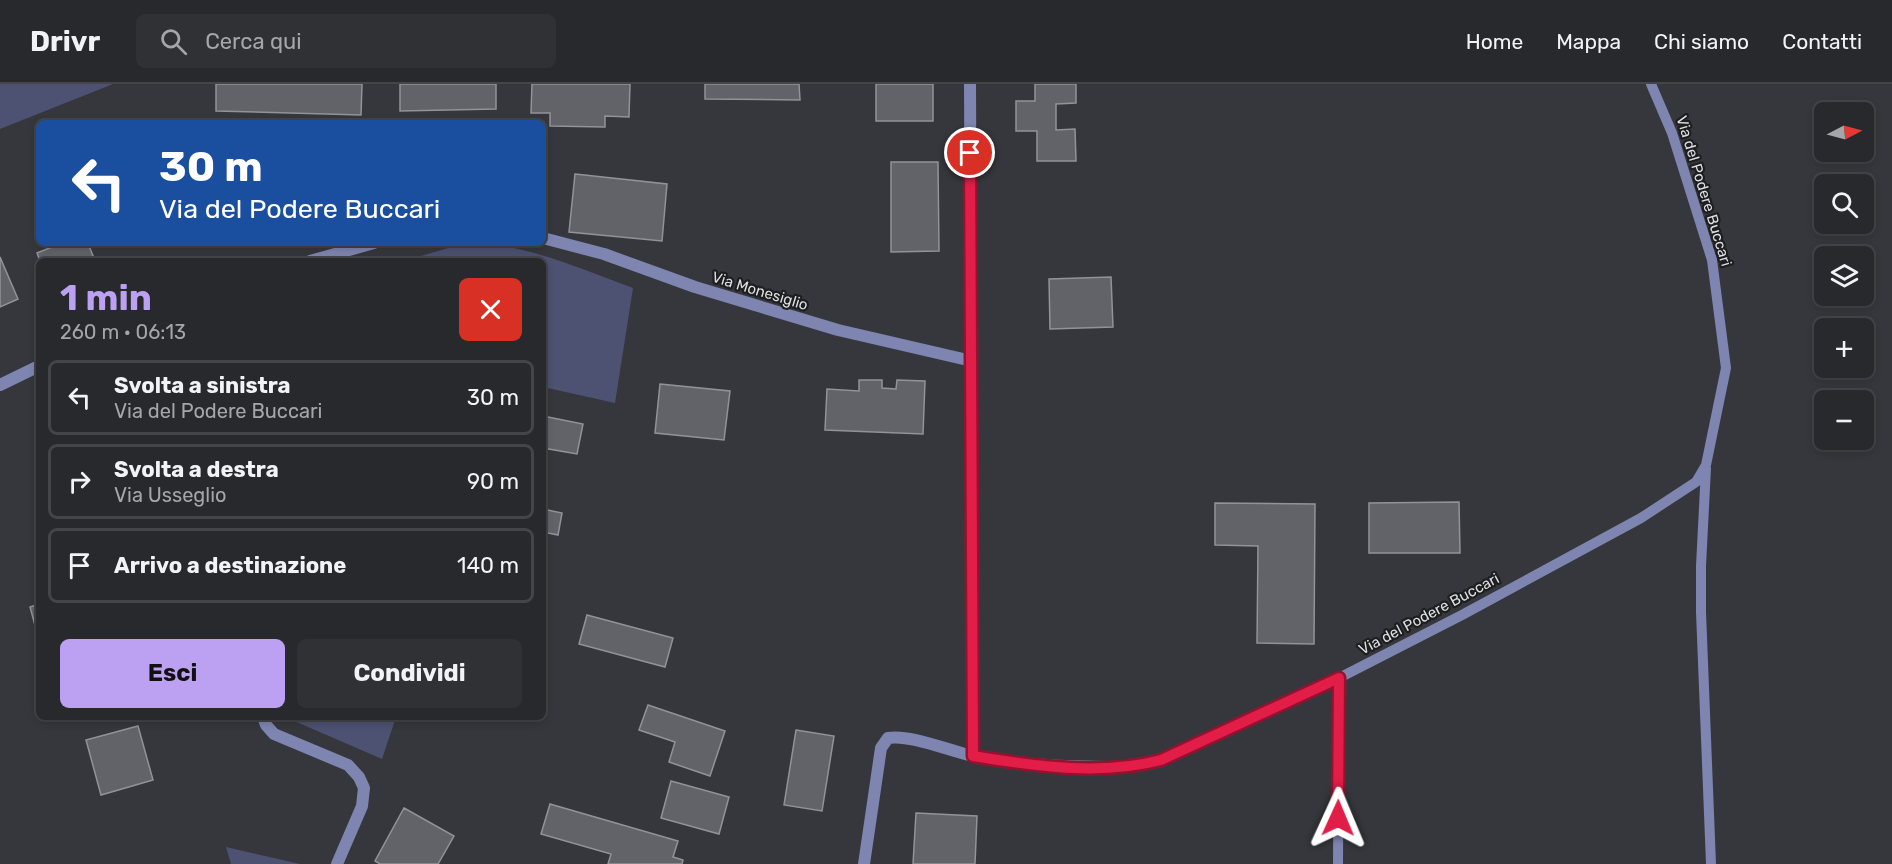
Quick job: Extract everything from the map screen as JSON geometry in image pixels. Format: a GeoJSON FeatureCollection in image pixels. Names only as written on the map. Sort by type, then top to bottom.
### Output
{"type":"FeatureCollection","features":[{"type":"Feature","properties":{"kind":"street"},"geometry":{"type":"LineString","coordinates":[[970,84],[973,756]]}},
{"type":"Feature","properties":{"kind":"street","name":"Via Monesiglio"},"geometry":{"type":"LineString","coordinates":[[546,239],[604,254],[694,287],[838,330],[972,361]]}},
{"type":"Feature","properties":{"kind":"street"},"geometry":{"type":"LineString","coordinates":[[321,258],[363,246]]}},
{"type":"Feature","properties":{"kind":"street"},"geometry":{"type":"LineString","coordinates":[[0,385],[36,367]]}},
{"type":"Feature","properties":{"kind":"street"},"geometry":{"type":"LineString","coordinates":[[264,720],[274,734],[348,765],[359,777],[364,788],[362,806],[337,864]]}},
{"type":"Feature","properties":{"kind":"street","name":"Via del Podere Buccari"},"geometry":{"type":"LineString","coordinates":[[864,864],[881,748],[884,741],[891,738],[902,738],[973,756],[1046,766],[1128,767]]}},
{"type":"Feature","properties":{"kind":"lane","name":"Via del Podere Buccari"},"geometry":{"type":"LineString","coordinates":[[1128,767],[1161,760],[1339,678],[1462,615],[1641,518],[1696,482],[1706,465],[1726,368],[1712,260],[1672,133],[1651,84]]}},
{"type":"Feature","properties":{"kind":"lane"},"geometry":{"type":"LineString","coordinates":[[1706,465],[1701,601],[1711,864]]}},
{"type":"Feature","properties":{"kind":"lane"},"geometry":{"type":"LineString","coordinates":[[1338,864],[1339,678]]}},
{"type":"Feature","properties":{"kind":"shaded area"},"geometry":{"type":"Polygon","coordinates":[[[0,84],[113,84],[0,129],[0,84]]]}},
{"type":"Feature","properties":{"kind":"shaded area"},"geometry":{"type":"Polygon","coordinates":[[[455,246],[509,247],[551,258],[633,288],[615,403],[546,388],[546,258],[414,258],[455,246]]]}},
{"type":"Feature","properties":{"kind":"shaded area"},"geometry":{"type":"Polygon","coordinates":[[[292,720],[395,720],[382,759],[292,720]]]}},
{"type":"Feature","properties":{"kind":"shaded area"},"geometry":{"type":"Polygon","coordinates":[[[226,847],[300,864],[231,864],[226,847]]]}},
{"type":"Feature","properties":{"kind":"building"},"geometry":{"type":"Polygon","coordinates":[[[216,84],[362,84],[361,115],[216,111],[216,84]]]}},
{"type":"Feature","properties":{"kind":"building"},"geometry":{"type":"Polygon","coordinates":[[[400,84],[496,84],[496,109],[400,111],[400,84]]]}},
{"type":"Feature","properties":{"kind":"building"},"geometry":{"type":"Polygon","coordinates":[[[532,84],[630,84],[629,117],[605,116],[605,127],[550,126],[550,113],[531,113],[532,84]]]}},
{"type":"Feature","properties":{"kind":"building"},"geometry":{"type":"Polygon","coordinates":[[[705,84],[799,84],[800,100],[705,99],[705,84]]]}},
{"type":"Feature","properties":{"kind":"building"},"geometry":{"type":"Polygon","coordinates":[[[876,84],[933,84],[933,121],[876,121],[876,84]]]}},
{"type":"Feature","properties":{"kind":"building"},"geometry":{"type":"Polygon","coordinates":[[[1035,84],[1076,84],[1076,103],[1056,104],[1056,130],[1075,129],[1076,161],[1037,161],[1037,131],[1016,131],[1016,101],[1035,101],[1035,84]]]}},
{"type":"Feature","properties":{"kind":"building"},"geometry":{"type":"Polygon","coordinates":[[[891,162],[938,162],[939,251],[891,252],[891,162]]]}},
{"type":"Feature","properties":{"kind":"building"},"geometry":{"type":"Polygon","coordinates":[[[575,174],[667,184],[662,241],[569,232],[575,174]]]}},
{"type":"Feature","properties":{"kind":"building"},"geometry":{"type":"Polygon","coordinates":[[[54,246],[89,246],[94,258],[39,258],[37,253],[54,246]]]}},
{"type":"Feature","properties":{"kind":"building"},"geometry":{"type":"Polygon","coordinates":[[[0,257],[18,299],[0,307],[0,257]]]}},
{"type":"Feature","properties":{"kind":"building"},"geometry":{"type":"Polygon","coordinates":[[[1111,277],[1113,327],[1050,329],[1049,279],[1111,277]]]}},
{"type":"Feature","properties":{"kind":"building"},"geometry":{"type":"Polygon","coordinates":[[[859,380],[882,380],[882,388],[896,389],[897,380],[925,381],[923,434],[825,430],[827,389],[859,391],[859,380]]]}},
{"type":"Feature","properties":{"kind":"building"},"geometry":{"type":"Polygon","coordinates":[[[660,384],[730,391],[724,440],[655,433],[660,384]]]}},
{"type":"Feature","properties":{"kind":"building"},"geometry":{"type":"Polygon","coordinates":[[[546,417],[583,424],[577,454],[546,449],[546,417]]]}},
{"type":"Feature","properties":{"kind":"building"},"geometry":{"type":"Polygon","coordinates":[[[1459,502],[1460,553],[1369,553],[1369,503],[1459,502]]]}},
{"type":"Feature","properties":{"kind":"building"},"geometry":{"type":"Polygon","coordinates":[[[1215,503],[1315,504],[1314,644],[1257,643],[1258,546],[1215,545],[1215,503]]]}},
{"type":"Feature","properties":{"kind":"building"},"geometry":{"type":"Polygon","coordinates":[[[546,510],[562,513],[558,535],[546,533],[546,510]]]}},
{"type":"Feature","properties":{"kind":"building"},"geometry":{"type":"Polygon","coordinates":[[[36,605],[36,629],[30,607],[36,605]]]}},
{"type":"Feature","properties":{"kind":"building"},"geometry":{"type":"Polygon","coordinates":[[[587,615],[673,638],[665,667],[579,644],[587,615]]]}},
{"type":"Feature","properties":{"kind":"building"},"geometry":{"type":"Polygon","coordinates":[[[648,705],[725,731],[710,776],[669,762],[675,742],[639,730],[648,705]]]}},
{"type":"Feature","properties":{"kind":"building"},"geometry":{"type":"Polygon","coordinates":[[[138,726],[153,780],[101,795],[86,740],[138,726]]]}},
{"type":"Feature","properties":{"kind":"building"},"geometry":{"type":"Polygon","coordinates":[[[796,730],[834,736],[822,811],[784,805],[796,730]]]}},
{"type":"Feature","properties":{"kind":"building"},"geometry":{"type":"Polygon","coordinates":[[[671,781],[729,797],[719,834],[661,818],[671,781]]]}},
{"type":"Feature","properties":{"kind":"building"},"geometry":{"type":"Polygon","coordinates":[[[550,804],[678,841],[673,857],[683,860],[682,864],[608,864],[611,854],[541,834],[550,804]]]}},
{"type":"Feature","properties":{"kind":"building"},"geometry":{"type":"Polygon","coordinates":[[[404,808],[454,836],[438,864],[380,864],[375,861],[404,808]]]}},
{"type":"Feature","properties":{"kind":"building"},"geometry":{"type":"Polygon","coordinates":[[[916,813],[977,816],[975,864],[913,864],[916,813]]]}},
{"type":"Feature","properties":{"kind":"route"},"geometry":{"type":"LineString","coordinates":[[970,153],[973,756],[1022,764],[1070,768],[1144,765],[1161,760],[1339,678],[1338,818]]}}]}
